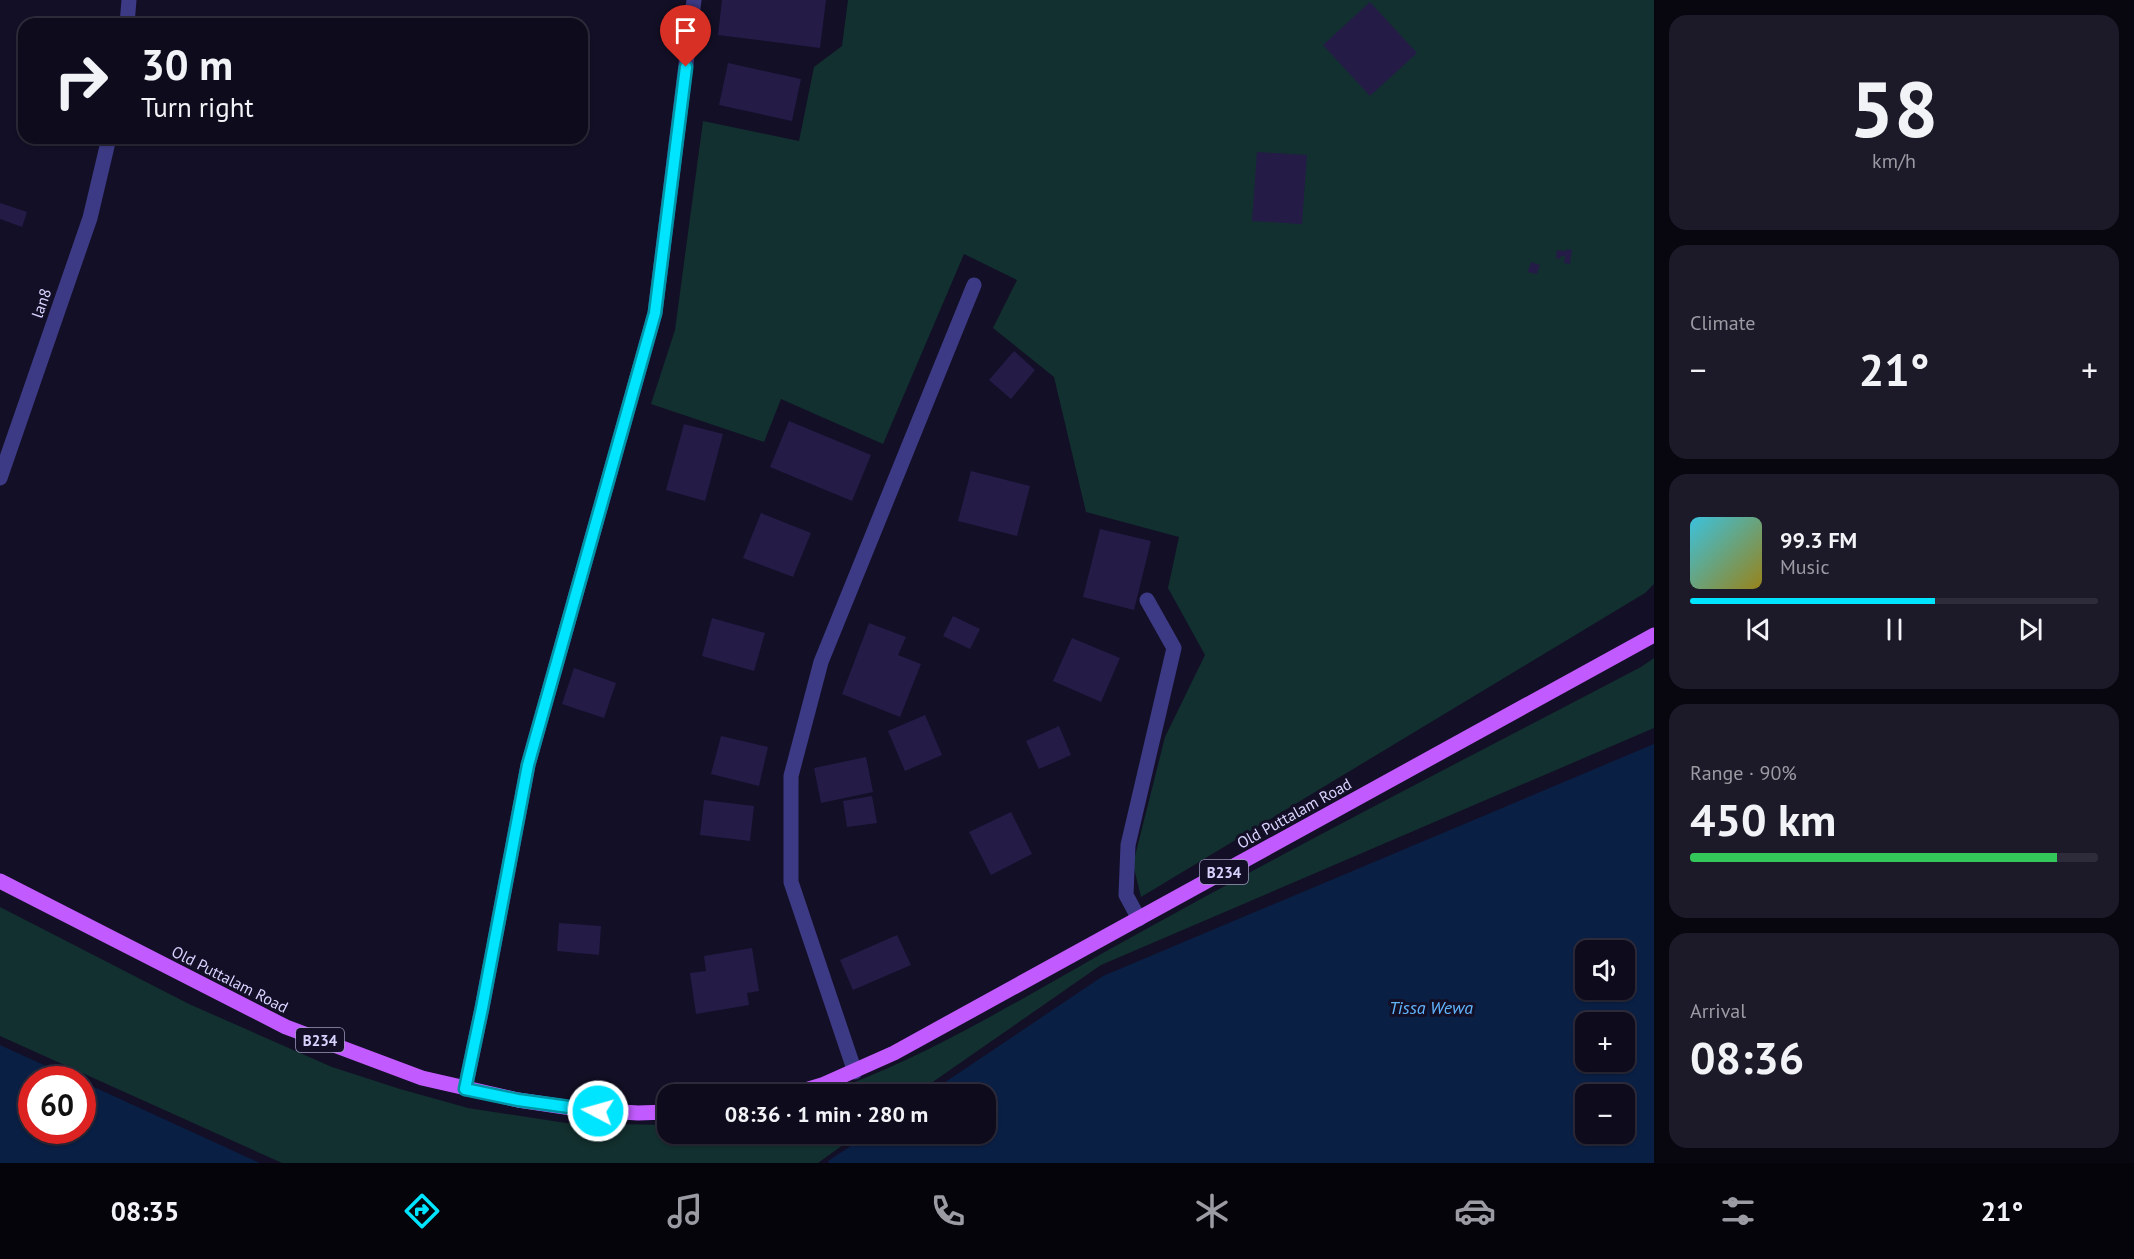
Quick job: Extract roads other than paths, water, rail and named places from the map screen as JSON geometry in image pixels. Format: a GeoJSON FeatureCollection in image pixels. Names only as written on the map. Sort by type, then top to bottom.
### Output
{"type":"FeatureCollection","features":[{"type":"Feature","properties":{"kind":"main road","name":"Old Puttalam Road"},"geometry":{"type":"LineString","coordinates":[[825,1084],[894,1053],[1654,635]]}},
{"type":"Feature","properties":{"kind":"main road","name":"Old Puttalam Road"},"geometry":{"type":"LineString","coordinates":[[0,881],[286,1028],[422,1078],[518,1100],[578,1109],[657,1112]]}},
{"type":"Feature","properties":{"kind":"street"},"geometry":{"type":"LineString","coordinates":[[128,18],[129,0]]}},
{"type":"Feature","properties":{"kind":"street"},"geometry":{"type":"LineString","coordinates":[[465,1089],[528,765],[655,313],[694,0]]}},
{"type":"Feature","properties":{"kind":"street","name":"lan8"},"geometry":{"type":"LineString","coordinates":[[0,478],[90,218],[108,144]]}},
{"type":"Feature","properties":{"kind":"street"},"geometry":{"type":"LineString","coordinates":[[855,1072],[791,882],[791,776],[821,662],[975,285]]}},
{"type":"Feature","properties":{"kind":"street"},"geometry":{"type":"LineString","coordinates":[[1139,919],[1126,896],[1128,845],[1174,648],[1147,600]]}},
{"type":"Feature","properties":{"kind":"water","name":"Tissa Wewa"},"geometry":{"type":"Polygon","coordinates":[[[1654,744],[1654,1163],[829,1163],[828,1161],[854,1144],[996,1144],[996,1084],[942,1084],[1103,976],[1654,744]]]}},
{"type":"Feature","properties":{"kind":"water"},"geometry":{"type":"Polygon","coordinates":[[[0,1045],[46,1066],[18,1066],[18,1144],[96,1144],[96,1088],[260,1163],[0,1163],[0,1045]]]}}]}
